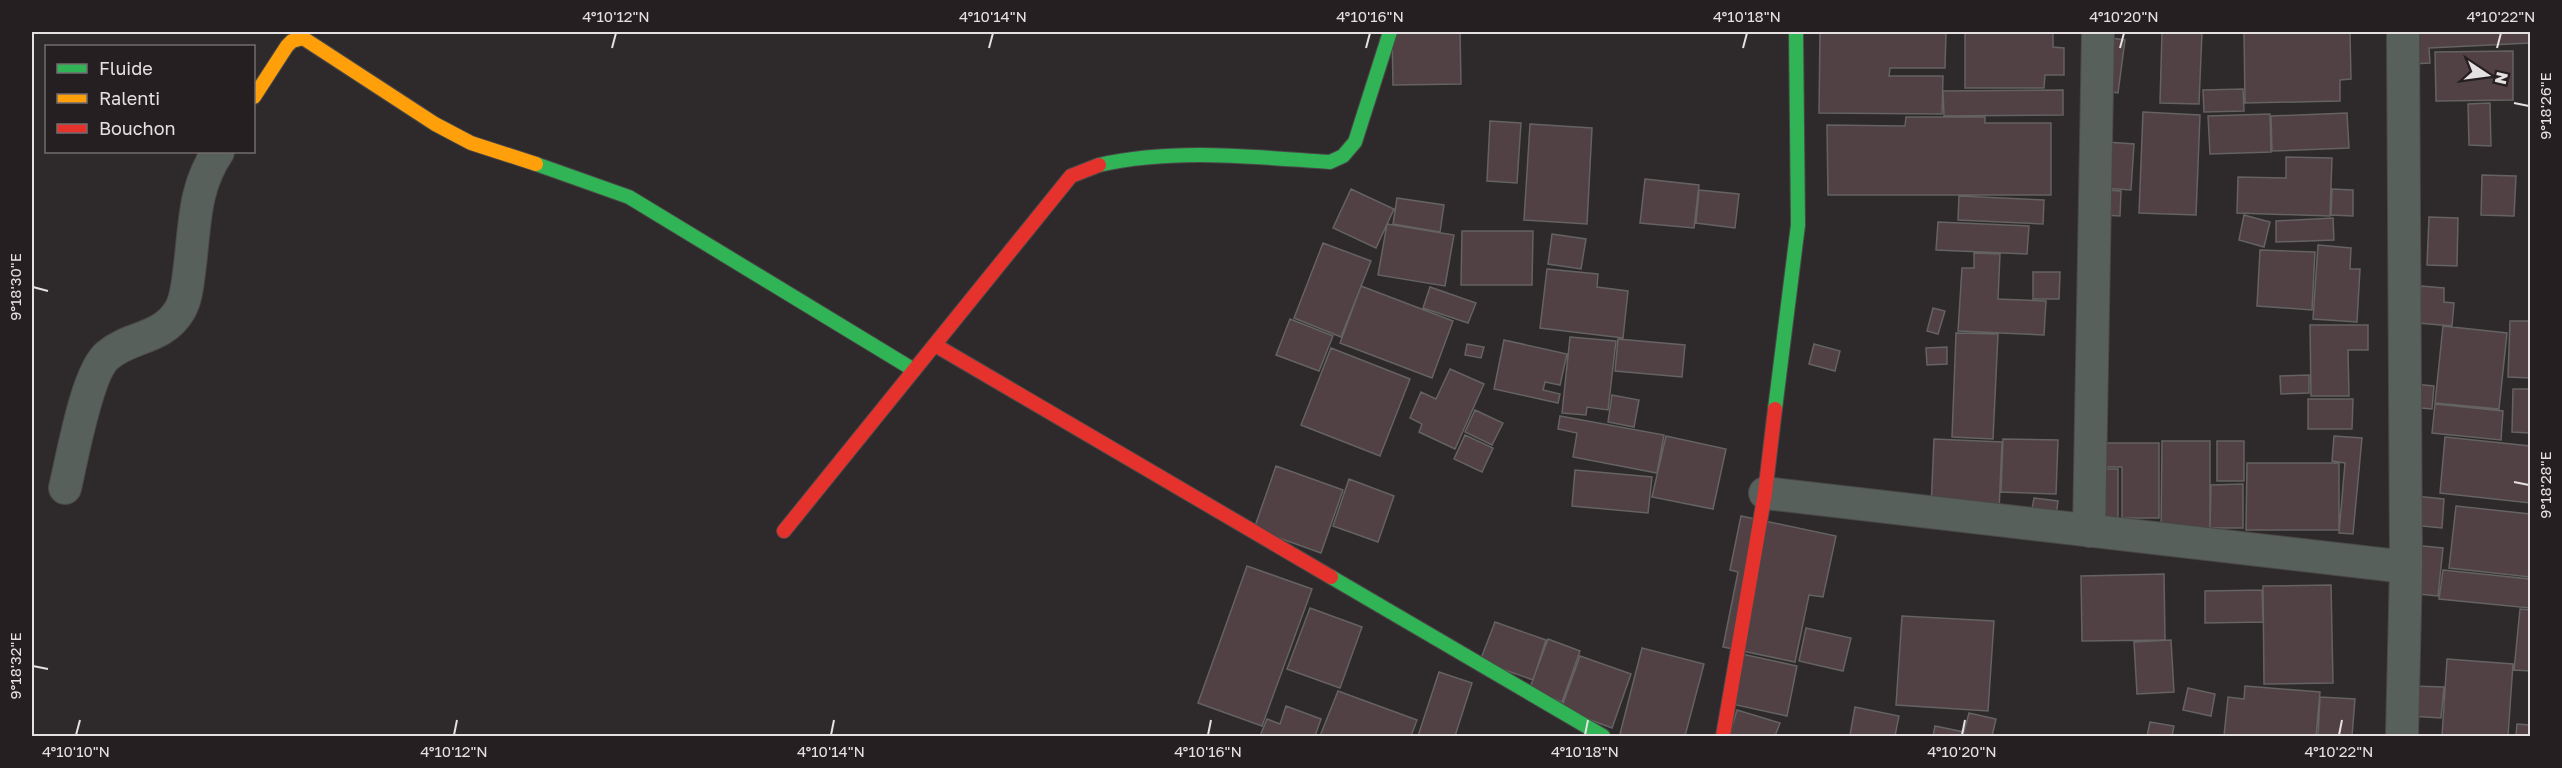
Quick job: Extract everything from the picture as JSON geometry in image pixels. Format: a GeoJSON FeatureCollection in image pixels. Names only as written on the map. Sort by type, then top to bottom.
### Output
{"type":"FeatureCollection","features":[{"type":"Feature","properties":{"kind":"street"},"geometry":{"type":"LineString","coordinates":[[784,531],[1071,176],[1083,168],[1162,154],[1330,162],[1343,156],[1355,142],[1390,32]]}},
{"type":"Feature","properties":{"kind":"street"},"geometry":{"type":"LineString","coordinates":[[1724,736],[1765,493],[1798,225],[1796,32]]}},
{"type":"Feature","properties":{"kind":"street"},"geometry":{"type":"LineString","coordinates":[[2090,531],[2098,32]]}},
{"type":"Feature","properties":{"kind":"street"},"geometry":{"type":"LineString","coordinates":[[2402,736],[2406,567],[2403,32]]}},
{"type":"Feature","properties":{"kind":"street"},"geometry":{"type":"LineString","coordinates":[[255,95],[287,46],[292,41],[303,38],[435,123],[471,143],[587,180],[629,197],[914,370]]}},
{"type":"Feature","properties":{"kind":"street"},"geometry":{"type":"LineString","coordinates":[[65,488],[95,369],[109,353],[165,328],[181,308],[188,278],[198,199],[205,171],[217,153]]}},
{"type":"Feature","properties":{"kind":"street"},"geometry":{"type":"LineString","coordinates":[[934,345],[1603,736]]}},
{"type":"Feature","properties":{"kind":"street"},"geometry":{"type":"LineString","coordinates":[[1765,493],[2406,567]]}},
{"type":"Feature","properties":{"kind":"building"},"geometry":{"type":"Polygon","coordinates":[[[1392,32],[1460,32],[1461,84],[1393,85],[1392,32]]]}},
{"type":"Feature","properties":{"kind":"building"},"geometry":{"type":"Polygon","coordinates":[[[1820,32],[1946,32],[1945,68],[1890,68],[1889,76],[1943,76],[1942,114],[1819,113],[1820,32]]]}},
{"type":"Feature","properties":{"kind":"building"},"geometry":{"type":"Polygon","coordinates":[[[1965,32],[2053,32],[2053,47],[2064,48],[2064,75],[2045,75],[2044,88],[1965,88],[1965,32]]]}},
{"type":"Feature","properties":{"kind":"building"},"geometry":{"type":"Polygon","coordinates":[[[2162,32],[2202,32],[2199,104],[2160,103],[2162,32]]]}},
{"type":"Feature","properties":{"kind":"building"},"geometry":{"type":"Polygon","coordinates":[[[2244,32],[2350,32],[2351,79],[2340,80],[2340,101],[2245,103],[2244,32]]]}},
{"type":"Feature","properties":{"kind":"building"},"geometry":{"type":"Polygon","coordinates":[[[2411,32],[2530,32],[2530,43],[2429,48],[2430,63],[2413,64],[2411,32]]]}},
{"type":"Feature","properties":{"kind":"building"},"geometry":{"type":"Polygon","coordinates":[[[2097,36],[2125,40],[2118,93],[2090,89],[2097,36]]]}},
{"type":"Feature","properties":{"kind":"building"},"geometry":{"type":"Polygon","coordinates":[[[2513,51],[2513,100],[2436,101],[2435,52],[2513,51]]]}},
{"type":"Feature","properties":{"kind":"building"},"geometry":{"type":"Polygon","coordinates":[[[2243,89],[2244,111],[2204,112],[2203,90],[2243,89]]]}},
{"type":"Feature","properties":{"kind":"building"},"geometry":{"type":"Polygon","coordinates":[[[2063,90],[2063,115],[1944,116],[1943,91],[2063,90]]]}},
{"type":"Feature","properties":{"kind":"building"},"geometry":{"type":"Polygon","coordinates":[[[2490,103],[2491,146],[2469,145],[2468,104],[2490,103]]]}},
{"type":"Feature","properties":{"kind":"building"},"geometry":{"type":"Polygon","coordinates":[[[2143,112],[2200,115],[2196,215],[2139,213],[2143,112]]]}},
{"type":"Feature","properties":{"kind":"building"},"geometry":{"type":"Polygon","coordinates":[[[2347,113],[2349,148],[2272,151],[2271,116],[2347,113]]]}},
{"type":"Feature","properties":{"kind":"building"},"geometry":{"type":"Polygon","coordinates":[[[2270,114],[2271,152],[2210,154],[2208,116],[2270,114]]]}},
{"type":"Feature","properties":{"kind":"building"},"geometry":{"type":"Polygon","coordinates":[[[1906,117],[1985,117],[1985,123],[2051,123],[2051,195],[1828,195],[1827,125],[1905,126],[1906,117]]]}},
{"type":"Feature","properties":{"kind":"building"},"geometry":{"type":"Polygon","coordinates":[[[1490,121],[1521,123],[1517,183],[1487,181],[1490,121]]]}},
{"type":"Feature","properties":{"kind":"building"},"geometry":{"type":"Polygon","coordinates":[[[1530,124],[1592,128],[1587,224],[1524,220],[1530,124]]]}},
{"type":"Feature","properties":{"kind":"building"},"geometry":{"type":"Polygon","coordinates":[[[2107,142],[2134,144],[2131,190],[2103,188],[2107,142]]]}},
{"type":"Feature","properties":{"kind":"building"},"geometry":{"type":"Polygon","coordinates":[[[2286,157],[2332,158],[2330,216],[2237,213],[2238,177],[2286,178],[2286,157]]]}},
{"type":"Feature","properties":{"kind":"building"},"geometry":{"type":"Polygon","coordinates":[[[2482,175],[2516,176],[2514,216],[2481,215],[2482,175]]]}},
{"type":"Feature","properties":{"kind":"building"},"geometry":{"type":"Polygon","coordinates":[[[1645,179],[1699,185],[1694,228],[1640,223],[1645,179]]]}},
{"type":"Feature","properties":{"kind":"building"},"geometry":{"type":"Polygon","coordinates":[[[1351,189],[1394,209],[1376,248],[1333,228],[1351,189]]]}},
{"type":"Feature","properties":{"kind":"building"},"geometry":{"type":"Polygon","coordinates":[[[2332,189],[2353,190],[2353,216],[2331,215],[2332,189]]]}},
{"type":"Feature","properties":{"kind":"building"},"geometry":{"type":"Polygon","coordinates":[[[1699,190],[1739,194],[1735,228],[1696,223],[1699,190]]]}},
{"type":"Feature","properties":{"kind":"building"},"geometry":{"type":"Polygon","coordinates":[[[2105,190],[2121,191],[2120,216],[2103,215],[2105,190]]]}},
{"type":"Feature","properties":{"kind":"building"},"geometry":{"type":"Polygon","coordinates":[[[1959,196],[2044,200],[2043,224],[1958,220],[1959,196]]]}},
{"type":"Feature","properties":{"kind":"building"},"geometry":{"type":"Polygon","coordinates":[[[1397,198],[1444,205],[1440,232],[1393,224],[1397,198]]]}},
{"type":"Feature","properties":{"kind":"building"},"geometry":{"type":"Polygon","coordinates":[[[2244,215],[2270,222],[2264,247],[2239,240],[2244,215]]]}},
{"type":"Feature","properties":{"kind":"building"},"geometry":{"type":"Polygon","coordinates":[[[2429,217],[2458,218],[2457,266],[2427,265],[2429,217]]]}},
{"type":"Feature","properties":{"kind":"building"},"geometry":{"type":"Polygon","coordinates":[[[2333,218],[2334,240],[2276,242],[2276,221],[2333,218]]]}},
{"type":"Feature","properties":{"kind":"building"},"geometry":{"type":"Polygon","coordinates":[[[1938,222],[2029,226],[2027,254],[1936,250],[1938,222]]]}},
{"type":"Feature","properties":{"kind":"building"},"geometry":{"type":"Polygon","coordinates":[[[1387,224],[1454,235],[1445,286],[1378,275],[1387,224]]]}},
{"type":"Feature","properties":{"kind":"building"},"geometry":{"type":"Polygon","coordinates":[[[1462,231],[1533,231],[1532,285],[1461,285],[1462,231]]]}},
{"type":"Feature","properties":{"kind":"building"},"geometry":{"type":"Polygon","coordinates":[[[1552,234],[1586,239],[1581,269],[1548,264],[1552,234]]]}},
{"type":"Feature","properties":{"kind":"building"},"geometry":{"type":"Polygon","coordinates":[[[1323,243],[1371,261],[1341,337],[1294,318],[1323,243]]]}},
{"type":"Feature","properties":{"kind":"building"},"geometry":{"type":"Polygon","coordinates":[[[2318,245],[2351,248],[2350,269],[2360,269],[2357,322],[2313,319],[2318,245]]]}},
{"type":"Feature","properties":{"kind":"building"},"geometry":{"type":"Polygon","coordinates":[[[2260,250],[2315,252],[2312,310],[2257,306],[2260,250]]]}},
{"type":"Feature","properties":{"kind":"building"},"geometry":{"type":"Polygon","coordinates":[[[1974,253],[2000,254],[1998,299],[2046,301],[2044,335],[1958,331],[1962,268],[1974,268],[1974,253]]]}},
{"type":"Feature","properties":{"kind":"building"},"geometry":{"type":"Polygon","coordinates":[[[1547,269],[1598,274],[1597,287],[1628,291],[1623,338],[1540,328],[1547,269]]]}},
{"type":"Feature","properties":{"kind":"building"},"geometry":{"type":"Polygon","coordinates":[[[2033,272],[2060,272],[2059,299],[2033,299],[2033,272]]]}},
{"type":"Feature","properties":{"kind":"building"},"geometry":{"type":"Polygon","coordinates":[[[1361,286],[1453,321],[1432,378],[1340,343],[1361,286]]]}},
{"type":"Feature","properties":{"kind":"building"},"geometry":{"type":"Polygon","coordinates":[[[2421,286],[2444,288],[2444,302],[2454,303],[2452,326],[2418,323],[2421,286]]]}},
{"type":"Feature","properties":{"kind":"building"},"geometry":{"type":"Polygon","coordinates":[[[1430,287],[1476,303],[1468,323],[1423,308],[1430,287]]]}},
{"type":"Feature","properties":{"kind":"building"},"geometry":{"type":"Polygon","coordinates":[[[1933,308],[1945,311],[1938,334],[1927,331],[1933,308]]]}},
{"type":"Feature","properties":{"kind":"building"},"geometry":{"type":"Polygon","coordinates":[[[1290,319],[1333,336],[1319,371],[1276,355],[1290,319]]]}},
{"type":"Feature","properties":{"kind":"building"},"geometry":{"type":"Polygon","coordinates":[[[2510,321],[2530,321],[2530,378],[2508,377],[2510,321]]]}},
{"type":"Feature","properties":{"kind":"building"},"geometry":{"type":"Polygon","coordinates":[[[2310,325],[2368,325],[2368,350],[2348,350],[2349,396],[2311,396],[2310,325]]]}},
{"type":"Feature","properties":{"kind":"building"},"geometry":{"type":"Polygon","coordinates":[[[2443,326],[2507,333],[2499,409],[2435,403],[2443,326]]]}},
{"type":"Feature","properties":{"kind":"building"},"geometry":{"type":"Polygon","coordinates":[[[1956,333],[1998,334],[1993,439],[1952,437],[1956,333]]]}},
{"type":"Feature","properties":{"kind":"building"},"geometry":{"type":"Polygon","coordinates":[[[1570,337],[1616,341],[1608,410],[1587,407],[1586,415],[1562,413],[1570,337]]]}},
{"type":"Feature","properties":{"kind":"building"},"geometry":{"type":"Polygon","coordinates":[[[1618,339],[1685,345],[1682,377],[1615,371],[1618,339]]]}},
{"type":"Feature","properties":{"kind":"building"},"geometry":{"type":"Polygon","coordinates":[[[1504,340],[1567,354],[1560,385],[1545,382],[1543,390],[1560,394],[1558,403],[1494,389],[1504,340]]]}},
{"type":"Feature","properties":{"kind":"building"},"geometry":{"type":"Polygon","coordinates":[[[1467,344],[1484,347],[1481,358],[1465,355],[1467,344]]]}},
{"type":"Feature","properties":{"kind":"building"},"geometry":{"type":"Polygon","coordinates":[[[1814,344],[1840,351],[1835,371],[1809,364],[1814,344]]]}},
{"type":"Feature","properties":{"kind":"building"},"geometry":{"type":"Polygon","coordinates":[[[1947,347],[1947,364],[1927,365],[1926,348],[1947,347]]]}},
{"type":"Feature","properties":{"kind":"building"},"geometry":{"type":"Polygon","coordinates":[[[1331,348],[1410,379],[1380,456],[1301,425],[1331,348]]]}},
{"type":"Feature","properties":{"kind":"building"},"geometry":{"type":"Polygon","coordinates":[[[1450,369],[1484,384],[1455,449],[1419,432],[1422,424],[1410,418],[1421,392],[1436,399],[1450,369]]]}},
{"type":"Feature","properties":{"kind":"building"},"geometry":{"type":"Polygon","coordinates":[[[2309,375],[2309,393],[2281,394],[2280,376],[2309,375]]]}},
{"type":"Feature","properties":{"kind":"building"},"geometry":{"type":"Polygon","coordinates":[[[2413,384],[2434,386],[2432,409],[2410,407],[2413,384]]]}},
{"type":"Feature","properties":{"kind":"building"},"geometry":{"type":"Polygon","coordinates":[[[2513,389],[2530,389],[2530,433],[2512,432],[2513,389]]]}},
{"type":"Feature","properties":{"kind":"building"},"geometry":{"type":"Polygon","coordinates":[[[1612,395],[1639,400],[1634,427],[1608,422],[1612,395]]]}},
{"type":"Feature","properties":{"kind":"building"},"geometry":{"type":"Polygon","coordinates":[[[2308,399],[2353,399],[2352,429],[2308,429],[2308,399]]]}},
{"type":"Feature","properties":{"kind":"building"},"geometry":{"type":"Polygon","coordinates":[[[2435,404],[2503,411],[2501,440],[2432,433],[2435,404]]]}},
{"type":"Feature","properties":{"kind":"building"},"geometry":{"type":"Polygon","coordinates":[[[1475,410],[1503,423],[1492,445],[1465,432],[1475,410]]]}},
{"type":"Feature","properties":{"kind":"building"},"geometry":{"type":"Polygon","coordinates":[[[1560,416],[1664,435],[1657,473],[1573,457],[1577,433],[1558,429],[1560,416]]]}},
{"type":"Feature","properties":{"kind":"building"},"geometry":{"type":"Polygon","coordinates":[[[1465,435],[1493,448],[1482,472],[1454,459],[1465,435]]]}},
{"type":"Feature","properties":{"kind":"building"},"geometry":{"type":"Polygon","coordinates":[[[1666,436],[1726,449],[1713,509],[1652,497],[1666,436]]]}},
{"type":"Feature","properties":{"kind":"building"},"geometry":{"type":"Polygon","coordinates":[[[2334,436],[2362,438],[2353,534],[2339,533],[2345,463],[2332,461],[2334,436]]]}},
{"type":"Feature","properties":{"kind":"building"},"geometry":{"type":"Polygon","coordinates":[[[2445,437],[2530,446],[2530,503],[2440,493],[2445,437]]]}},
{"type":"Feature","properties":{"kind":"building"},"geometry":{"type":"Polygon","coordinates":[[[1934,439],[2002,442],[1999,511],[1931,508],[1934,439]]]}},
{"type":"Feature","properties":{"kind":"building"},"geometry":{"type":"Polygon","coordinates":[[[2003,439],[2058,440],[2056,494],[2001,492],[2003,439]]]}},
{"type":"Feature","properties":{"kind":"building"},"geometry":{"type":"Polygon","coordinates":[[[2162,441],[2210,441],[2210,533],[2161,532],[2162,441]]]}},
{"type":"Feature","properties":{"kind":"building"},"geometry":{"type":"Polygon","coordinates":[[[2217,441],[2244,441],[2244,481],[2217,481],[2217,441]]]}},
{"type":"Feature","properties":{"kind":"building"},"geometry":{"type":"Polygon","coordinates":[[[2104,443],[2159,443],[2159,518],[2122,518],[2122,467],[2104,467],[2104,443]]]}},
{"type":"Feature","properties":{"kind":"building"},"geometry":{"type":"Polygon","coordinates":[[[2247,463],[2339,463],[2339,530],[2246,530],[2247,463]]]}},
{"type":"Feature","properties":{"kind":"building"},"geometry":{"type":"Polygon","coordinates":[[[1276,466],[1343,490],[1321,553],[1254,529],[1276,466]]]}},
{"type":"Feature","properties":{"kind":"building"},"geometry":{"type":"Polygon","coordinates":[[[2094,469],[2118,469],[2118,530],[2093,530],[2094,469]]]}},
{"type":"Feature","properties":{"kind":"building"},"geometry":{"type":"Polygon","coordinates":[[[1575,470],[1652,477],[1648,513],[1572,506],[1575,470]]]}},
{"type":"Feature","properties":{"kind":"building"},"geometry":{"type":"Polygon","coordinates":[[[1349,479],[1394,496],[1378,542],[1333,526],[1349,479]]]}},
{"type":"Feature","properties":{"kind":"building"},"geometry":{"type":"Polygon","coordinates":[[[2243,484],[2243,528],[2210,528],[2211,485],[2243,484]]]}},
{"type":"Feature","properties":{"kind":"building"},"geometry":{"type":"Polygon","coordinates":[[[2415,496],[2444,499],[2442,528],[2412,525],[2415,496]]]}},
{"type":"Feature","properties":{"kind":"building"},"geometry":{"type":"Polygon","coordinates":[[[2034,498],[2058,501],[2055,524],[2030,520],[2034,498]]]}},
{"type":"Feature","properties":{"kind":"building"},"geometry":{"type":"Polygon","coordinates":[[[2456,506],[2530,514],[2530,577],[2449,568],[2456,506]]]}},
{"type":"Feature","properties":{"kind":"building"},"geometry":{"type":"Polygon","coordinates":[[[1741,516],[1836,536],[1823,597],[1809,595],[1795,662],[1723,647],[1738,572],[1730,570],[1741,516]]]}},
{"type":"Feature","properties":{"kind":"building"},"geometry":{"type":"Polygon","coordinates":[[[2413,545],[2443,548],[2438,596],[2408,593],[2413,545]]]}},
{"type":"Feature","properties":{"kind":"building"},"geometry":{"type":"Polygon","coordinates":[[[1247,566],[1312,589],[1262,726],[1198,703],[1247,566]]]}},
{"type":"Feature","properties":{"kind":"building"},"geometry":{"type":"Polygon","coordinates":[[[2443,570],[2530,579],[2530,608],[2439,599],[2443,570]]]}},
{"type":"Feature","properties":{"kind":"building"},"geometry":{"type":"Polygon","coordinates":[[[2164,574],[2165,640],[2082,641],[2081,576],[2164,574]]]}},
{"type":"Feature","properties":{"kind":"building"},"geometry":{"type":"Polygon","coordinates":[[[2331,585],[2333,683],[2264,684],[2263,586],[2331,585]]]}},
{"type":"Feature","properties":{"kind":"building"},"geometry":{"type":"Polygon","coordinates":[[[2262,590],[2263,622],[2205,623],[2205,591],[2262,590]]]}},
{"type":"Feature","properties":{"kind":"building"},"geometry":{"type":"Polygon","coordinates":[[[1310,608],[1362,627],[1340,688],[1287,669],[1310,608]]]}},
{"type":"Feature","properties":{"kind":"building"},"geometry":{"type":"Polygon","coordinates":[[[2520,609],[2530,610],[2530,671],[2514,670],[2520,609]]]}},
{"type":"Feature","properties":{"kind":"building"},"geometry":{"type":"Polygon","coordinates":[[[1902,616],[1994,621],[1988,711],[1896,705],[1902,616]]]}},
{"type":"Feature","properties":{"kind":"building"},"geometry":{"type":"Polygon","coordinates":[[[1495,622],[1546,640],[1533,680],[1480,661],[1495,622]]]}},
{"type":"Feature","properties":{"kind":"building"},"geometry":{"type":"Polygon","coordinates":[[[1806,628],[1851,638],[1843,671],[1799,661],[1806,628]]]}},
{"type":"Feature","properties":{"kind":"building"},"geometry":{"type":"Polygon","coordinates":[[[1548,639],[1580,651],[1562,702],[1529,690],[1548,639]]]}},
{"type":"Feature","properties":{"kind":"building"},"geometry":{"type":"Polygon","coordinates":[[[2171,640],[2174,692],[2137,694],[2134,642],[2171,640]]]}},
{"type":"Feature","properties":{"kind":"building"},"geometry":{"type":"Polygon","coordinates":[[[1642,648],[1704,664],[1685,736],[1620,734],[1642,648]]]}},
{"type":"Feature","properties":{"kind":"building"},"geometry":{"type":"Polygon","coordinates":[[[1737,653],[1797,666],[1787,716],[1727,703],[1737,653]]]}},
{"type":"Feature","properties":{"kind":"building"},"geometry":{"type":"Polygon","coordinates":[[[1580,656],[1631,674],[1612,728],[1561,709],[1580,656]]]}},
{"type":"Feature","properties":{"kind":"building"},"geometry":{"type":"Polygon","coordinates":[[[2447,659],[2513,664],[2508,736],[2442,736],[2447,659]]]}},
{"type":"Feature","properties":{"kind":"building"},"geometry":{"type":"Polygon","coordinates":[[[1439,672],[1472,683],[1455,736],[1418,736],[1439,672]]]}},
{"type":"Feature","properties":{"kind":"building"},"geometry":{"type":"Polygon","coordinates":[[[2245,686],[2320,692],[2316,736],[2224,736],[2228,697],[2244,699],[2245,686]]]}},
{"type":"Feature","properties":{"kind":"building"},"geometry":{"type":"Polygon","coordinates":[[[2412,686],[2444,687],[2441,718],[2410,716],[2412,686]]]}},
{"type":"Feature","properties":{"kind":"building"},"geometry":{"type":"Polygon","coordinates":[[[2188,688],[2215,694],[2211,716],[2183,710],[2188,688]]]}},
{"type":"Feature","properties":{"kind":"building"},"geometry":{"type":"Polygon","coordinates":[[[1338,691],[1417,720],[1411,736],[1320,736],[1338,691]]]}},
{"type":"Feature","properties":{"kind":"building"},"geometry":{"type":"Polygon","coordinates":[[[2320,697],[2355,699],[2352,736],[2318,736],[2320,697]]]}},
{"type":"Feature","properties":{"kind":"building"},"geometry":{"type":"Polygon","coordinates":[[[1286,706],[1321,719],[1315,736],[1260,736],[1267,719],[1280,724],[1286,706]]]}},
{"type":"Feature","properties":{"kind":"building"},"geometry":{"type":"Polygon","coordinates":[[[1855,707],[1899,716],[1895,736],[1850,735],[1855,707]]]}},
{"type":"Feature","properties":{"kind":"building"},"geometry":{"type":"Polygon","coordinates":[[[1737,710],[1780,723],[1775,736],[1729,736],[1737,710]]]}},
{"type":"Feature","properties":{"kind":"building"},"geometry":{"type":"Polygon","coordinates":[[[1969,713],[1996,719],[1992,736],[1933,736],[1935,726],[1964,732],[1969,713]]]}},
{"type":"Feature","properties":{"kind":"building"},"geometry":{"type":"Polygon","coordinates":[[[2150,722],[2174,726],[2172,736],[2147,736],[2150,722]]]}},
{"type":"Feature","properties":{"kind":"building"},"geometry":{"type":"Polygon","coordinates":[[[2517,724],[2530,725],[2530,736],[2516,736],[2517,724]]]}},
{"type":"Feature","properties":{"kind":"traffic: fast"},"geometry":{"type":"LineString","coordinates":[[1099,165],[1185,155],[1330,162],[1343,156],[1355,142],[1390,32]]}},
{"type":"Feature","properties":{"kind":"traffic: fast"},"geometry":{"type":"LineString","coordinates":[[1775,409],[1798,225],[1796,32]]}},
{"type":"Feature","properties":{"kind":"traffic: fast"},"geometry":{"type":"LineString","coordinates":[[536,164],[629,197],[914,370]]}},
{"type":"Feature","properties":{"kind":"traffic: fast"},"geometry":{"type":"LineString","coordinates":[[1331,577],[1603,736]]}},
{"type":"Feature","properties":{"kind":"traffic: slow"},"geometry":{"type":"LineString","coordinates":[[255,95],[287,46],[292,41],[303,38],[435,124],[471,143],[536,164]]}},
{"type":"Feature","properties":{"kind":"traffic: jam"},"geometry":{"type":"LineString","coordinates":[[784,531],[1071,176],[1099,165]]}},
{"type":"Feature","properties":{"kind":"traffic: jam"},"geometry":{"type":"LineString","coordinates":[[935,345],[1331,577]]}},
{"type":"Feature","properties":{"kind":"traffic: jam"},"geometry":{"type":"LineString","coordinates":[[1723,736],[1765,493],[1775,409]]}}]}
